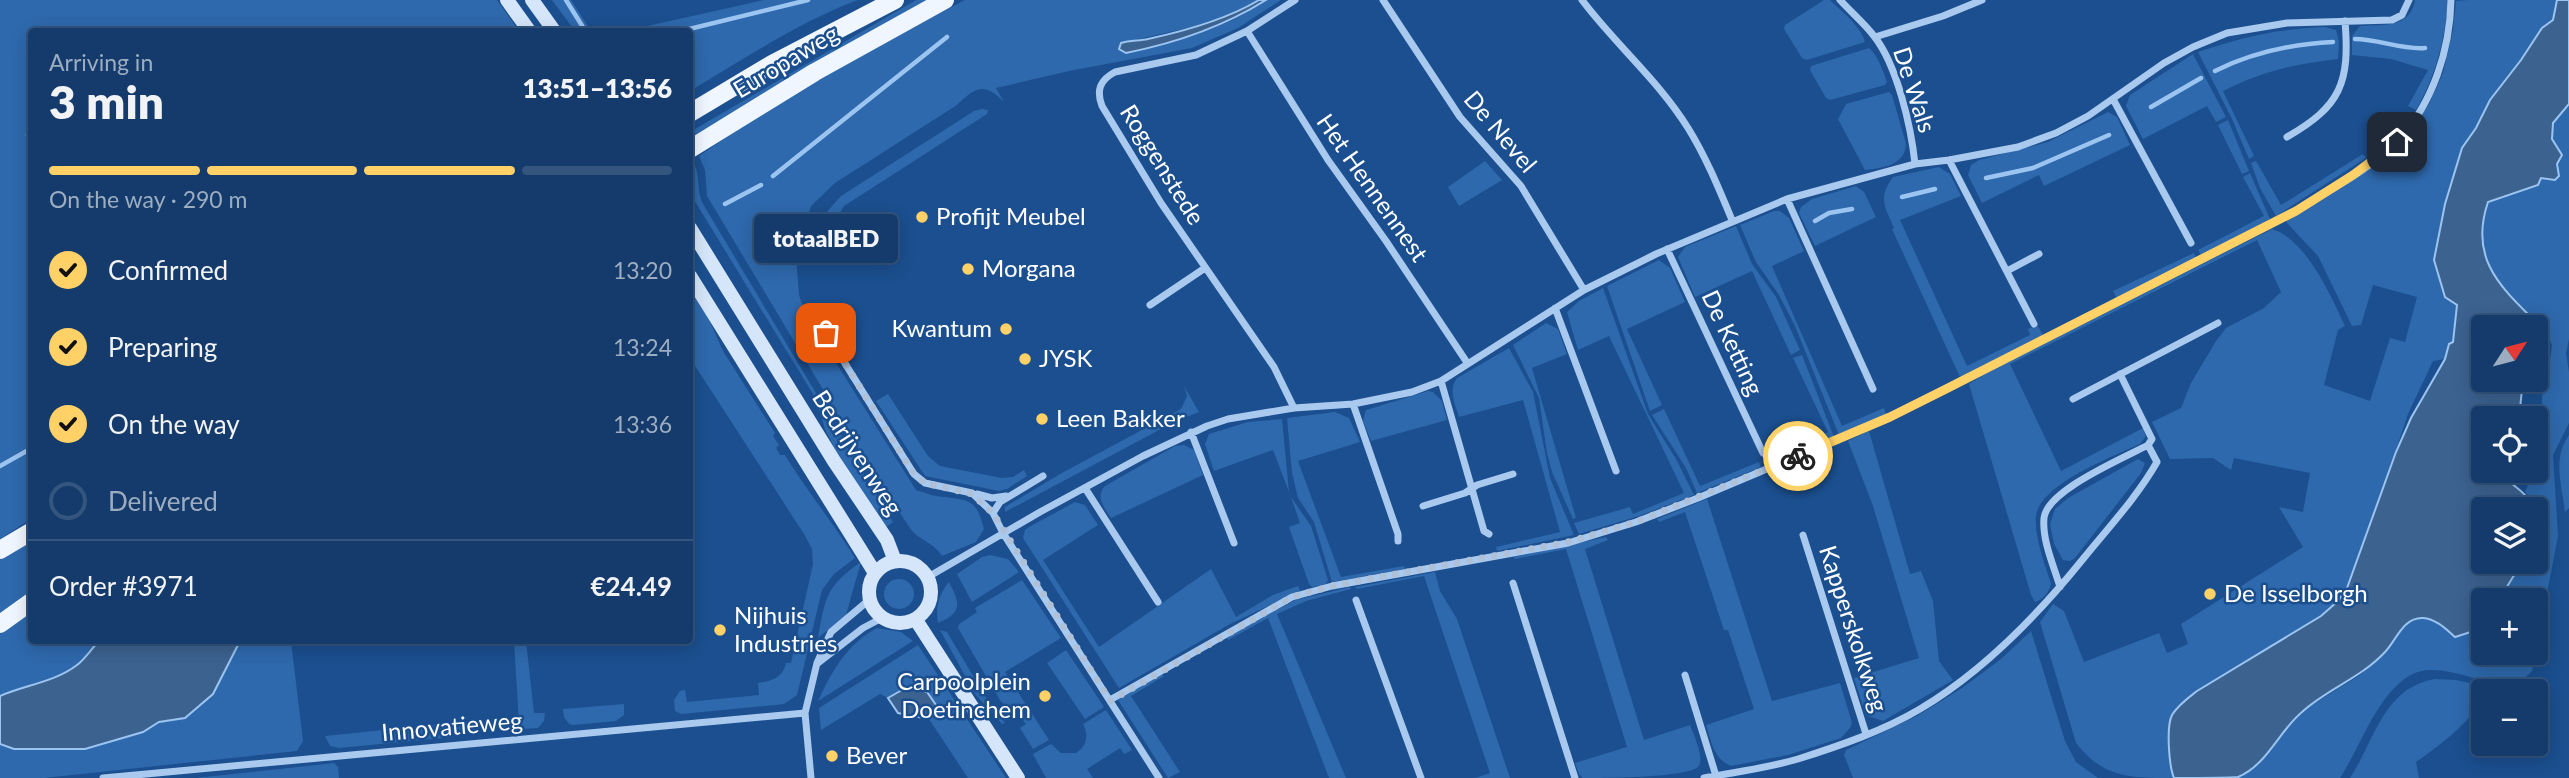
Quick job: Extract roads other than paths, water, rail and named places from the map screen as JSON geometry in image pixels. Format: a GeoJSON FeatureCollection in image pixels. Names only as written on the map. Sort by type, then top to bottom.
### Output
{"type":"FeatureCollection","features":[{"type":"Feature","properties":{"kind":"main road"},"geometry":{"type":"LineString","coordinates":[[507,0],[527,28]]}},
{"type":"Feature","properties":{"kind":"main road"},"geometry":{"type":"LineString","coordinates":[[532,0],[552,28]]}},
{"type":"Feature","properties":{"kind":"main road","name":"Europaweg"},"geometry":{"type":"LineString","coordinates":[[693,111],[772,64],[895,0]]}},
{"type":"Feature","properties":{"kind":"main road","name":"Europaweg"},"geometry":{"type":"LineString","coordinates":[[693,147],[815,72],[945,0]]}},
{"type":"Feature","properties":{"kind":"main road","name":"Bedrijvenweg"},"geometry":{"type":"LineString","coordinates":[[693,233],[834,461],[887,540],[895,561]]}},
{"type":"Feature","properties":{"kind":"main road","name":"Bedrijvenweg"},"geometry":{"type":"LineString","coordinates":[[693,280],[876,573]]}},
{"type":"Feature","properties":{"kind":"main road"},"geometry":{"type":"LineString","coordinates":[[0,550],[28,533]]}},
{"type":"Feature","properties":{"kind":"main road"},"geometry":{"type":"LineString","coordinates":[[895,561],[914,564],[928,577],[932,589],[925,612],[916,620],[898,624],[882,618],[869,600],[871,581],[876,573],[895,561]]}},
{"type":"Feature","properties":{"kind":"main road"},"geometry":{"type":"LineString","coordinates":[[0,624],[28,604]]}},
{"type":"Feature","properties":{"kind":"main road"},"geometry":{"type":"LineString","coordinates":[[916,620],[1018,778]]}},
{"type":"Feature","properties":{"kind":"street","name":"Roggenstede"},"geometry":{"type":"LineString","coordinates":[[1294,408],[1274,367],[1161,203],[1098,96],[1104,78],[1115,72],[1196,55],[1247,31],[1295,0]]}},
{"type":"Feature","properties":{"kind":"street","name":"De Nevel"},"geometry":{"type":"LineString","coordinates":[[1383,0],[1460,117],[1521,186],[1584,290]]}},
{"type":"Feature","properties":{"kind":"street"},"geometry":{"type":"LineString","coordinates":[[1581,0],[1661,90],[1688,128],[1713,175],[1732,220]]}},
{"type":"Feature","properties":{"kind":"street","name":"De Wals"},"geometry":{"type":"LineString","coordinates":[[1840,0],[1875,37],[1884,52],[1901,96],[1915,164]]}},
{"type":"Feature","properties":{"kind":"street"},"geometry":{"type":"LineString","coordinates":[[1875,37],[1943,16],[1982,0]]}},
{"type":"Feature","properties":{"kind":"street"},"geometry":{"type":"LineString","coordinates":[[928,577],[1003,533],[1192,432],[1228,419],[1294,408],[1353,404],[1412,392],[1441,381],[1584,290],[1732,220],[1787,199],[1915,164],[2018,147],[2056,133],[2088,117],[2164,63],[2227,33],[2287,23],[2392,20],[2402,15],[2409,0]]}},
{"type":"Feature","properties":{"kind":"street"},"geometry":{"type":"LineString","coordinates":[[1110,701],[1292,597],[1332,586],[1568,542],[1636,522],[1709,493],[1890,417],[2296,211],[2353,175],[2397,142],[2414,121],[2441,66],[2448,39],[2451,0]]}},
{"type":"Feature","properties":{"kind":"street"},"geometry":{"type":"LineString","coordinates":[[2287,138],[2323,114],[2341,86],[2348,51],[2346,21]]}},
{"type":"Feature","properties":{"kind":"street","name":"Het Hennennest"},"geometry":{"type":"LineString","coordinates":[[1247,31],[1328,160],[1468,364]]}},
{"type":"Feature","properties":{"kind":"street"},"geometry":{"type":"LineString","coordinates":[[2113,99],[2191,243]]}},
{"type":"Feature","properties":{"kind":"street"},"geometry":{"type":"LineString","coordinates":[[1950,160],[2034,324]]}},
{"type":"Feature","properties":{"kind":"street"},"geometry":{"type":"LineString","coordinates":[[1787,199],[1873,389]]}},
{"type":"Feature","properties":{"kind":"street","name":"De Ketting"},"geometry":{"type":"LineString","coordinates":[[1667,249],[1763,453]]}},
{"type":"Feature","properties":{"kind":"street"},"geometry":{"type":"LineString","coordinates":[[2007,271],[2039,254]]}},
{"type":"Feature","properties":{"kind":"street"},"geometry":{"type":"LineString","coordinates":[[1150,305],[1205,268]]}},
{"type":"Feature","properties":{"kind":"street"},"geometry":{"type":"LineString","coordinates":[[1555,308],[1616,471]]}},
{"type":"Feature","properties":{"kind":"street"},"geometry":{"type":"LineString","coordinates":[[2073,399],[2218,323]]}},
{"type":"Feature","properties":{"kind":"street"},"geometry":{"type":"LineString","coordinates":[[826,333],[914,474],[925,483],[992,498],[1015,493]]}},
{"type":"Feature","properties":{"kind":"street","name":"Kapperskolkweg"},"geometry":{"type":"LineString","coordinates":[[1704,778],[1795,760],[1866,734],[1919,709],[1953,687],[1998,651],[2060,587],[2132,499],[2157,462],[2148,445],[2152,439],[2120,374]]}},
{"type":"Feature","properties":{"kind":"street"},"geometry":{"type":"LineString","coordinates":[[1441,381],[1484,531],[1489,534]]}},
{"type":"Feature","properties":{"kind":"street"},"geometry":{"type":"LineString","coordinates":[[1353,404],[1398,534],[1398,541]]}},
{"type":"Feature","properties":{"kind":"street"},"geometry":{"type":"LineString","coordinates":[[1192,432],[1234,543]]}},
{"type":"Feature","properties":{"kind":"street"},"geometry":{"type":"LineString","coordinates":[[2060,587],[2044,529],[2047,508],[2054,499],[2086,478],[2148,445]]}},
{"type":"Feature","properties":{"kind":"street"},"geometry":{"type":"LineString","coordinates":[[1423,506],[1465,494],[1477,485],[1513,474]]}},
{"type":"Feature","properties":{"kind":"street"},"geometry":{"type":"LineString","coordinates":[[993,513],[1000,502],[1042,476]]}},
{"type":"Feature","properties":{"kind":"street"},"geometry":{"type":"LineString","coordinates":[[1085,488],[1158,602]]}},
{"type":"Feature","properties":{"kind":"street"},"geometry":{"type":"LineString","coordinates":[[972,494],[993,513],[1003,533],[1159,778]]}},
{"type":"Feature","properties":{"kind":"street","name":"Kapperskolkweg"},"geometry":{"type":"LineString","coordinates":[[1803,535],[1866,734]]}},
{"type":"Feature","properties":{"kind":"street"},"geometry":{"type":"LineString","coordinates":[[1513,583],[1574,778]]}},
{"type":"Feature","properties":{"kind":"street"},"geometry":{"type":"LineString","coordinates":[[811,778],[805,713],[817,663],[831,632],[869,600]]}},
{"type":"Feature","properties":{"kind":"street"},"geometry":{"type":"LineString","coordinates":[[1356,600],[1420,778]]}},
{"type":"Feature","properties":{"kind":"street"},"geometry":{"type":"LineString","coordinates":[[817,663],[863,628],[882,618]]}},
{"type":"Feature","properties":{"kind":"street"},"geometry":{"type":"LineString","coordinates":[[1685,675],[1716,776]]}},
{"type":"Feature","properties":{"kind":"street","name":"Innovatieweg"},"geometry":{"type":"LineString","coordinates":[[103,778],[805,713]]}},
{"type":"Feature","properties":{"kind":"waterway"},"geometry":{"type":"LineString","coordinates":[[566,0],[584,28]]}},
{"type":"Feature","properties":{"kind":"waterway"},"geometry":{"type":"LineString","coordinates":[[693,28],[808,0]]}},
{"type":"Feature","properties":{"kind":"waterway"},"geometry":{"type":"LineString","coordinates":[[773,176],[947,37]]}},
{"type":"Feature","properties":{"kind":"waterway"},"geometry":{"type":"LineString","coordinates":[[2355,39],[2425,48]]}},
{"type":"Feature","properties":{"kind":"waterway"},"geometry":{"type":"LineString","coordinates":[[2215,71],[2273,50],[2333,42]]}},
{"type":"Feature","properties":{"kind":"waterway"},"geometry":{"type":"LineString","coordinates":[[2151,107],[2201,78]]}},
{"type":"Feature","properties":{"kind":"waterway"},"geometry":{"type":"LineString","coordinates":[[1986,178],[2033,168],[2109,135]]}},
{"type":"Feature","properties":{"kind":"waterway"},"geometry":{"type":"LineString","coordinates":[[725,204],[761,185]]}},
{"type":"Feature","properties":{"kind":"waterway"},"geometry":{"type":"LineString","coordinates":[[1902,197],[1935,189]]}},
{"type":"Feature","properties":{"kind":"waterway"},"geometry":{"type":"LineString","coordinates":[[1815,221],[1829,213],[1852,209]]}},
{"type":"Feature","properties":{"kind":"waterway"},"geometry":{"type":"LineString","coordinates":[[0,466],[28,450]]}},
{"type":"Feature","properties":{"kind":"place","name":"Profijt Meubel"},"geometry":{"type":"Point","coordinates":[922,217]}},
{"type":"Feature","properties":{"kind":"place","name":"Morgana"},"geometry":{"type":"Point","coordinates":[968,269]}},
{"type":"Feature","properties":{"kind":"place","name":"Kwantum"},"geometry":{"type":"Point","coordinates":[1006,329]}},
{"type":"Feature","properties":{"kind":"place","name":"totaalBED"},"geometry":{"type":"Point","coordinates":[826,333]}},
{"type":"Feature","properties":{"kind":"place","name":"JYSK"},"geometry":{"type":"Point","coordinates":[1025,359]}},
{"type":"Feature","properties":{"kind":"place","name":"Leen Bakker"},"geometry":{"type":"Point","coordinates":[1042,419]}},
{"type":"Feature","properties":{"kind":"place","name":"De Isselborgh"},"geometry":{"type":"Point","coordinates":[2210,594]}},
{"type":"Feature","properties":{"kind":"place","name":"Nijhuis Industries"},"geometry":{"type":"Point","coordinates":[720,630]}},
{"type":"Feature","properties":{"kind":"place","name":"Carpoolplein Doetinchem"},"geometry":{"type":"Point","coordinates":[1045,696]}},
{"type":"Feature","properties":{"kind":"place","name":"Bever"},"geometry":{"type":"Point","coordinates":[832,756]}}]}
